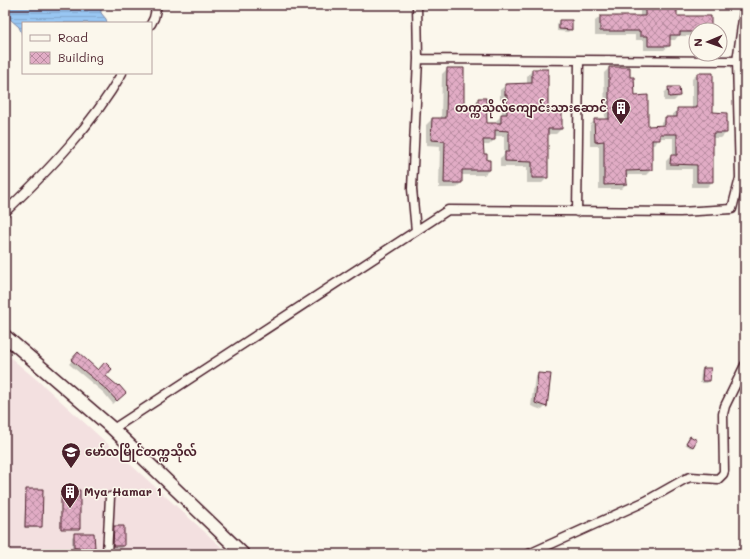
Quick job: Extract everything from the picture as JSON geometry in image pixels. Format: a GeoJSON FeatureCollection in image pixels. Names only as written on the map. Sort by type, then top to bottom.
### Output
{"type":"FeatureCollection","features":[{"type":"Feature","properties":{"kind":"main road"},"geometry":{"type":"LineString","coordinates":[[5,336],[113,429],[243,554]]}},
{"type":"Feature","properties":{"kind":"street"},"geometry":{"type":"LineString","coordinates":[[152,22],[157,5]]}},
{"type":"Feature","properties":{"kind":"street"},"geometry":{"type":"LineString","coordinates":[[416,231],[412,190],[418,59],[417,5]]}},
{"type":"Feature","properties":{"kind":"street"},"geometry":{"type":"LineString","coordinates":[[113,429],[448,210],[680,212],[732,209],[740,178],[737,61],[745,12]]}},
{"type":"Feature","properties":{"kind":"street"},"geometry":{"type":"LineString","coordinates":[[418,59],[737,61]]}},
{"type":"Feature","properties":{"kind":"street"},"geometry":{"type":"LineString","coordinates":[[577,212],[579,61]]}},
{"type":"Feature","properties":{"kind":"street"},"geometry":{"type":"LineString","coordinates":[[5,212],[66,148],[109,96],[121,74]]}},
{"type":"Feature","properties":{"kind":"street"},"geometry":{"type":"LineString","coordinates":[[529,554],[646,501],[685,479],[691,477],[718,479],[721,477],[724,471],[723,414],[725,406],[745,365]]}},
{"type":"Feature","properties":{"kind":"street"},"geometry":{"type":"LineString","coordinates":[[107,554],[110,497]]}},
{"type":"Feature","properties":{"kind":"shaded area","name":"မော်လမြိုင်တက္ကသိုလ်"},"geometry":{"type":"Polygon","coordinates":[[[5,353],[43,385],[229,554],[5,554],[5,353]]]}},
{"type":"Feature","properties":{"kind":"water"},"geometry":{"type":"Polygon","coordinates":[[[9,5],[101,5],[101,13],[107,22],[22,22],[22,34],[19,27],[10,19],[9,5]]]}},
{"type":"Feature","properties":{"kind":"building"},"geometry":{"type":"Polygon","coordinates":[[[645,5],[677,5],[677,16],[711,16],[711,22],[688,22],[688,32],[680,32],[680,35],[670,35],[670,46],[648,46],[648,36],[640,36],[640,31],[600,31],[600,16],[645,16],[645,5]]]}},
{"type":"Feature","properties":{"kind":"building"},"geometry":{"type":"Polygon","coordinates":[[[559,20],[572,20],[572,30],[559,29],[559,20]]]}},
{"type":"Feature","properties":{"kind":"building"},"geometry":{"type":"Polygon","coordinates":[[[609,67],[630,67],[630,77],[634,77],[635,96],[648,95],[648,126],[665,125],[665,117],[677,117],[677,108],[697,108],[697,73],[713,73],[713,112],[727,113],[727,133],[713,133],[713,182],[697,182],[697,165],[670,164],[671,155],[677,155],[677,134],[660,134],[660,140],[652,140],[652,170],[626,171],[627,184],[604,185],[604,141],[595,142],[594,119],[609,119],[609,67]]]}},
{"type":"Feature","properties":{"kind":"building"},"geometry":{"type":"Polygon","coordinates":[[[447,68],[464,68],[464,105],[478,105],[478,98],[486,98],[487,123],[501,123],[501,114],[507,114],[507,95],[505,95],[505,84],[532,83],[532,69],[548,69],[548,109],[562,109],[562,129],[548,129],[548,178],[532,178],[532,162],[505,161],[505,152],[509,152],[509,131],[495,130],[495,140],[483,140],[484,154],[487,154],[487,160],[490,160],[490,170],[462,170],[462,183],[444,183],[445,141],[431,140],[432,118],[446,118],[447,68]]]}},
{"type":"Feature","properties":{"kind":"building"},"geometry":{"type":"Polygon","coordinates":[[[668,87],[679,87],[680,96],[669,97],[668,87]]]}},
{"type":"Feature","properties":{"kind":"building"},"geometry":{"type":"Polygon","coordinates":[[[78,352],[98,370],[105,362],[112,369],[106,376],[118,386],[119,385],[126,393],[117,401],[107,390],[71,360],[78,352]]]}},
{"type":"Feature","properties":{"kind":"building"},"geometry":{"type":"Polygon","coordinates":[[[703,368],[711,368],[710,381],[702,381],[703,368]]]}},
{"type":"Feature","properties":{"kind":"building"},"geometry":{"type":"Polygon","coordinates":[[[538,373],[551,374],[547,407],[535,403],[538,373]]]}},
{"type":"Feature","properties":{"kind":"building"},"geometry":{"type":"Polygon","coordinates":[[[690,436],[697,440],[693,447],[686,443],[690,436]]]}},
{"type":"Feature","properties":{"kind":"building"},"geometry":{"type":"Polygon","coordinates":[[[26,489],[43,489],[42,527],[25,527],[26,489]]]}},
{"type":"Feature","properties":{"kind":"building","name":"Mya Hamar 1"},"geometry":{"type":"Polygon","coordinates":[[[61,490],[80,490],[80,529],[61,529],[61,490]]]}},
{"type":"Feature","properties":{"kind":"building"},"geometry":{"type":"Polygon","coordinates":[[[114,526],[124,526],[124,546],[113,546],[114,526]]]}},
{"type":"Feature","properties":{"kind":"building"},"geometry":{"type":"Polygon","coordinates":[[[74,533],[94,533],[95,548],[74,548],[74,533]]]}},
{"type":"Feature","properties":{"kind":"place","name":"တက္ကသိုလ်ကျောင်းသားဆောင်"},"geometry":{"type":"Point","coordinates":[621,125]}},
{"type":"Feature","properties":{"kind":"place","name":"မော်လမြိုင်တက္ကသိုလ်"},"geometry":{"type":"Point","coordinates":[71,469]}},
{"type":"Feature","properties":{"kind":"place","name":"Mya Hamar 1"},"geometry":{"type":"Point","coordinates":[70,509]}}]}
